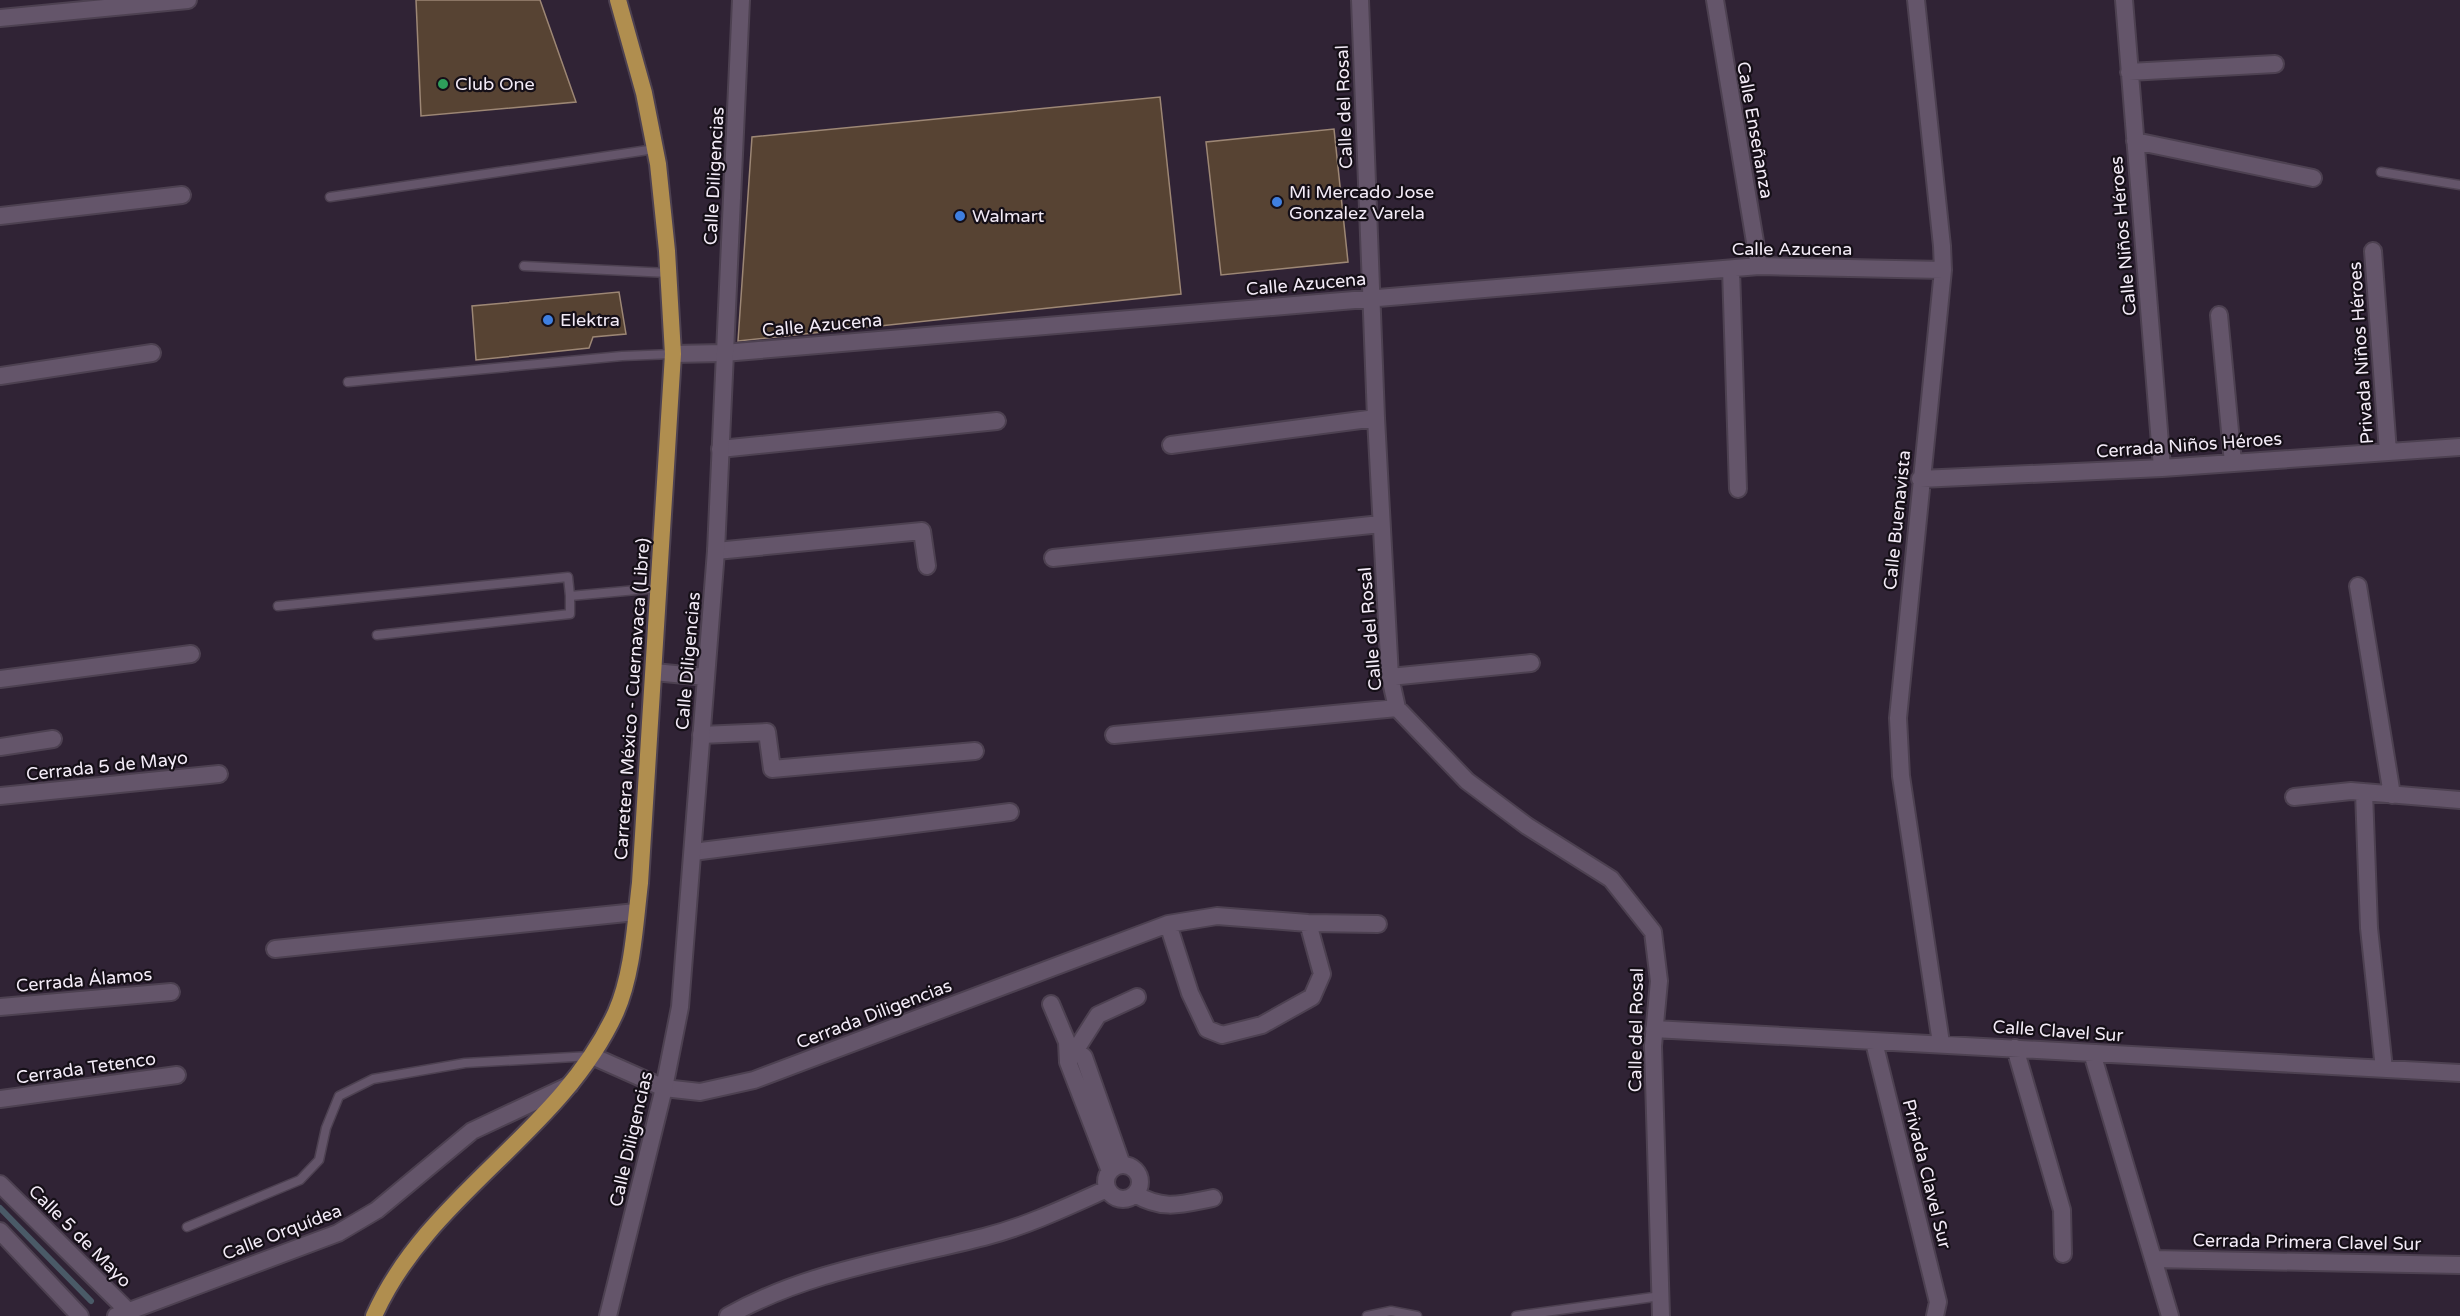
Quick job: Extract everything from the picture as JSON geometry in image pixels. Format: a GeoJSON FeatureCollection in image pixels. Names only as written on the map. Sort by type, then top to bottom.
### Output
{"type":"FeatureCollection","features":[{"type":"Feature","properties":{"kind":"main road","name":"Carretera México - Cuernavaca (Libre)"},"geometry":{"type":"LineString","coordinates":[[374,1316],[395,1275],[438,1218],[571,1084],[592,1056],[617,1011],[625,980],[636,912],[660,588],[673,354],[669,273],[655,149],[634,52],[618,0]]}},
{"type":"Feature","properties":{"kind":"street"},"geometry":{"type":"LineString","coordinates":[[0,18],[131,3],[188,0]]}},
{"type":"Feature","properties":{"kind":"street","name":"Calle Diligencias"},"geometry":{"type":"LineString","coordinates":[[608,1316],[664,1088],[680,1007],[716,551],[741,0]]}},
{"type":"Feature","properties":{"kind":"street","name":"Calle del Rosal"},"geometry":{"type":"LineString","coordinates":[[1360,0],[1376,418],[1390,677],[1397,708],[1467,781],[1527,826],[1611,879],[1653,932],[1659,981],[1654,1029],[1661,1316]]}},
{"type":"Feature","properties":{"kind":"street","name":"Calle Enseñanza"},"geometry":{"type":"LineString","coordinates":[[1715,0],[1759,266]]}},
{"type":"Feature","properties":{"kind":"street","name":"Calle Buenavista"},"geometry":{"type":"LineString","coordinates":[[1916,0],[1943,270],[1920,479],[1898,718],[1902,776],[1941,1043]]}},
{"type":"Feature","properties":{"kind":"street","name":"Calle Niños Héroes"},"geometry":{"type":"LineString","coordinates":[[2124,0],[2162,468]]}},
{"type":"Feature","properties":{"kind":"street"},"geometry":{"type":"LineString","coordinates":[[2130,72],[2275,64]]}},
{"type":"Feature","properties":{"kind":"street"},"geometry":{"type":"LineString","coordinates":[[2135,141],[2313,178]]}},
{"type":"Feature","properties":{"kind":"street"},"geometry":{"type":"LineString","coordinates":[[0,216],[182,195]]}},
{"type":"Feature","properties":{"kind":"street","name":"Privada Niños Héroes"},"geometry":{"type":"LineString","coordinates":[[2373,251],[2388,452]]}},
{"type":"Feature","properties":{"kind":"street","name":"Calle Azucena"},"geometry":{"type":"LineString","coordinates":[[673,354],[724,353],[1759,266],[1943,270]]}},
{"type":"Feature","properties":{"kind":"street"},"geometry":{"type":"LineString","coordinates":[[1731,269],[1738,489]]}},
{"type":"Feature","properties":{"kind":"street"},"geometry":{"type":"LineString","coordinates":[[2219,315],[2233,463]]}},
{"type":"Feature","properties":{"kind":"street"},"geometry":{"type":"LineString","coordinates":[[0,376],[152,353]]}},
{"type":"Feature","properties":{"kind":"street"},"geometry":{"type":"LineString","coordinates":[[1171,446],[1376,418]]}},
{"type":"Feature","properties":{"kind":"street"},"geometry":{"type":"LineString","coordinates":[[720,449],[997,421]]}},
{"type":"Feature","properties":{"kind":"street","name":"Cerrada Niños Héroes"},"geometry":{"type":"LineString","coordinates":[[1920,479],[2162,468],[2460,447]]}},
{"type":"Feature","properties":{"kind":"street"},"geometry":{"type":"LineString","coordinates":[[1053,558],[1382,524]]}},
{"type":"Feature","properties":{"kind":"street"},"geometry":{"type":"LineString","coordinates":[[716,551],[922,531],[927,566]]}},
{"type":"Feature","properties":{"kind":"street"},"geometry":{"type":"LineString","coordinates":[[2358,586],[2392,795]]}},
{"type":"Feature","properties":{"kind":"street"},"geometry":{"type":"LineString","coordinates":[[0,679],[191,654]]}},
{"type":"Feature","properties":{"kind":"street"},"geometry":{"type":"LineString","coordinates":[[1390,677],[1531,663]]}},
{"type":"Feature","properties":{"kind":"street"},"geometry":{"type":"LineString","coordinates":[[654,672],[706,677]]}},
{"type":"Feature","properties":{"kind":"street"},"geometry":{"type":"LineString","coordinates":[[1113,735],[1397,708]]}},
{"type":"Feature","properties":{"kind":"street"},"geometry":{"type":"LineString","coordinates":[[701,735],[767,732],[772,769],[975,751]]}},
{"type":"Feature","properties":{"kind":"street"},"geometry":{"type":"LineString","coordinates":[[0,747],[53,739]]}},
{"type":"Feature","properties":{"kind":"street","name":"Cerrada 5 de Mayo"},"geometry":{"type":"LineString","coordinates":[[0,796],[219,774]]}},
{"type":"Feature","properties":{"kind":"street"},"geometry":{"type":"LineString","coordinates":[[2364,792],[2369,928],[2384,1069]]}},
{"type":"Feature","properties":{"kind":"street"},"geometry":{"type":"LineString","coordinates":[[2294,797],[2364,792],[2460,800]]}},
{"type":"Feature","properties":{"kind":"street"},"geometry":{"type":"LineString","coordinates":[[693,852],[1010,812]]}},
{"type":"Feature","properties":{"kind":"street"},"geometry":{"type":"LineString","coordinates":[[275,949],[636,912]]}},
{"type":"Feature","properties":{"kind":"street","name":"Cerrada Diligencias"},"geometry":{"type":"LineString","coordinates":[[592,1056],[664,1088],[700,1092],[753,1080],[1168,924],[1217,916],[1308,923],[1378,924]]}},
{"type":"Feature","properties":{"kind":"street"},"geometry":{"type":"LineString","coordinates":[[1168,924],[1190,993],[1207,1029],[1222,1035],[1262,1025],[1312,997],[1322,974],[1308,923]]}},
{"type":"Feature","properties":{"kind":"street","name":"Cerrada Álamos"},"geometry":{"type":"LineString","coordinates":[[0,1007],[171,992]]}},
{"type":"Feature","properties":{"kind":"street"},"geometry":{"type":"LineString","coordinates":[[1070,1051],[1098,1015],[1137,997]]}},
{"type":"Feature","properties":{"kind":"street"},"geometry":{"type":"LineString","coordinates":[[1051,1004],[1116,1168]]}},
{"type":"Feature","properties":{"kind":"street","name":"Calle Clavel Sur"},"geometry":{"type":"LineString","coordinates":[[1654,1029],[2460,1073]]}},
{"type":"Feature","properties":{"kind":"street","name":"Privada Clavel Sur"},"geometry":{"type":"LineString","coordinates":[[1874,1042],[1938,1302],[1935,1316]]}},
{"type":"Feature","properties":{"kind":"street"},"geometry":{"type":"LineString","coordinates":[[2015,1048],[2062,1210],[2063,1254]]}},
{"type":"Feature","properties":{"kind":"street"},"geometry":{"type":"LineString","coordinates":[[2092,1053],[2170,1316]]}},
{"type":"Feature","properties":{"kind":"street","name":"Cerrada Tetenco"},"geometry":{"type":"LineString","coordinates":[[0,1099],[177,1076]]}},
{"type":"Feature","properties":{"kind":"street","name":"Calle Orquídea"},"geometry":{"type":"LineString","coordinates":[[124,1314],[338,1233],[377,1210],[472,1131],[571,1084]]}},
{"type":"Feature","properties":{"kind":"street"},"geometry":{"type":"LineString","coordinates":[[1129,1166],[1139,1175],[1139,1189],[1130,1198],[1117,1198],[1107,1189],[1106,1183],[1116,1168],[1129,1166]]}},
{"type":"Feature","properties":{"kind":"street","name":"Calle 5 de Mayo"},"geometry":{"type":"LineString","coordinates":[[0,1184],[124,1314]]}},
{"type":"Feature","properties":{"kind":"street"},"geometry":{"type":"LineString","coordinates":[[728,1316],[812,1279],[862,1263],[986,1237],[1032,1222],[1107,1189]]}},
{"type":"Feature","properties":{"kind":"street"},"geometry":{"type":"LineString","coordinates":[[1135,1194],[1152,1204],[1172,1206],[1213,1198]]}},
{"type":"Feature","properties":{"kind":"street"},"geometry":{"type":"LineString","coordinates":[[0,1231],[80,1316]]}},
{"type":"Feature","properties":{"kind":"street","name":"Cerrada Primera Clavel Sur"},"geometry":{"type":"LineString","coordinates":[[2153,1259],[2460,1265]]}},
{"type":"Feature","properties":{"kind":"lane"},"geometry":{"type":"LineString","coordinates":[[330,197],[655,149]]}},
{"type":"Feature","properties":{"kind":"lane"},"geometry":{"type":"LineString","coordinates":[[2381,172],[2460,184]]}},
{"type":"Feature","properties":{"kind":"lane"},"geometry":{"type":"LineString","coordinates":[[524,266],[669,273]]}},
{"type":"Feature","properties":{"kind":"lane"},"geometry":{"type":"LineString","coordinates":[[348,382],[622,356],[673,354]]}},
{"type":"Feature","properties":{"kind":"lane"},"geometry":{"type":"LineString","coordinates":[[278,606],[568,577],[570,614],[377,635]]}},
{"type":"Feature","properties":{"kind":"lane"},"geometry":{"type":"LineString","coordinates":[[570,596],[660,588]]}},
{"type":"Feature","properties":{"kind":"lane"},"geometry":{"type":"LineString","coordinates":[[187,1227],[300,1180],[319,1160],[326,1128],[339,1096],[373,1079],[465,1063],[592,1056]]}},
{"type":"Feature","properties":{"kind":"lane"},"geometry":{"type":"LineString","coordinates":[[1516,1316],[1661,1296]]}},
{"type":"Feature","properties":{"kind":"lane"},"geometry":{"type":"LineString","coordinates":[[1367,1316],[1391,1311],[1417,1316]]}},
{"type":"Feature","properties":{"kind":"building","name":"Club One"},"geometry":{"type":"Polygon","coordinates":[[[416,0],[540,0],[576,102],[421,116],[416,0]]]}},
{"type":"Feature","properties":{"kind":"building","name":"Walmart"},"geometry":{"type":"Polygon","coordinates":[[[1160,97],[1181,294],[738,341],[752,137],[1160,97]]]}},
{"type":"Feature","properties":{"kind":"building","name":"Mi Mercado Jose Gonzalez Varela"},"geometry":{"type":"Polygon","coordinates":[[[1334,129],[1348,262],[1221,275],[1206,142],[1334,129]]]}},
{"type":"Feature","properties":{"kind":"building","name":"Elektra"},"geometry":{"type":"Polygon","coordinates":[[[619,292],[626,334],[593,337],[589,348],[476,360],[472,306],[619,292]]]}},
{"type":"Feature","properties":{"kind":"waterway"},"geometry":{"type":"LineString","coordinates":[[0,1208],[91,1301]]}},
{"type":"Feature","properties":{"kind":"place","name":"Club One"},"geometry":{"type":"Point","coordinates":[443,84]}},
{"type":"Feature","properties":{"kind":"place","name":"Mi Mercado Jose Gonzalez Varela"},"geometry":{"type":"Point","coordinates":[1277,202]}},
{"type":"Feature","properties":{"kind":"place","name":"Walmart"},"geometry":{"type":"Point","coordinates":[960,216]}},
{"type":"Feature","properties":{"kind":"place","name":"Elektra"},"geometry":{"type":"Point","coordinates":[548,320]}}]}
